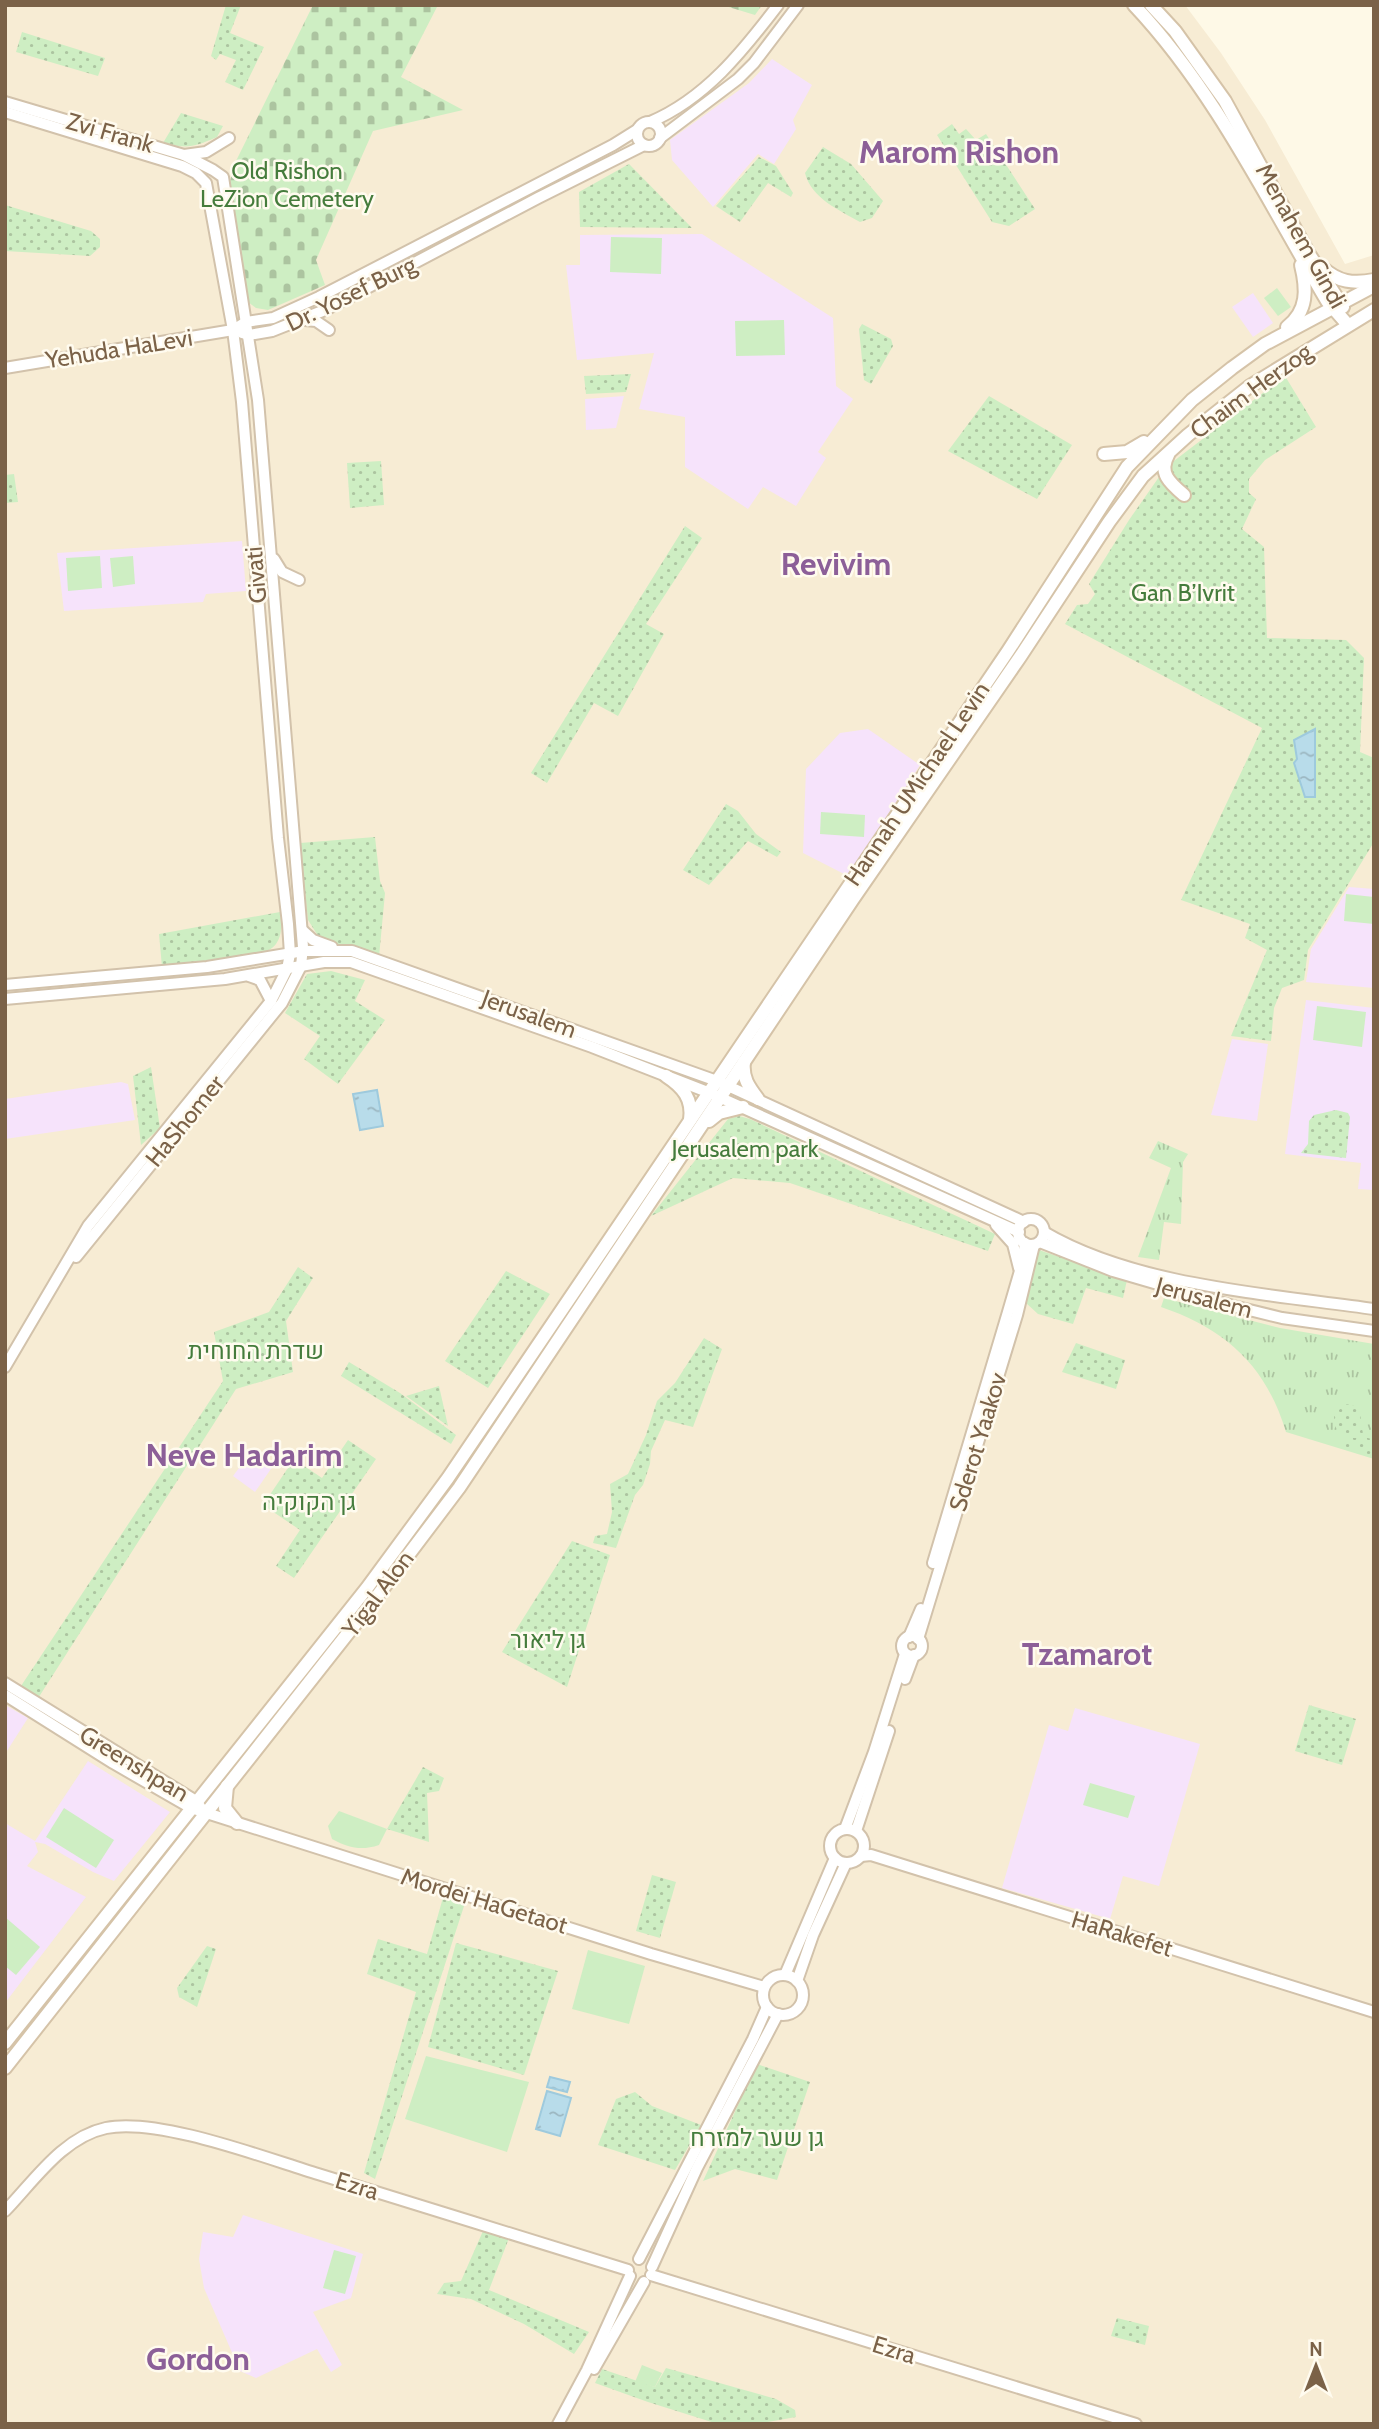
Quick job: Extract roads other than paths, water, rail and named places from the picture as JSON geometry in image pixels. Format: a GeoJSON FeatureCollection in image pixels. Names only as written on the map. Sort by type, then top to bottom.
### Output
{"type":"FeatureCollection","features":[{"type":"Feature","properties":{"kind":"main road","name":"Menahem Gindi"},"geometry":{"type":"LineString","coordinates":[[1134,5],[1165,39],[1204,92],[1348,325]]}},
{"type":"Feature","properties":{"kind":"main road","name":"Menahem Gindi"},"geometry":{"type":"LineString","coordinates":[[1151,5],[1175,31],[1225,101],[1303,252]]}},
{"type":"Feature","properties":{"kind":"main road"},"geometry":{"type":"LineString","coordinates":[[1303,252],[1338,279],[1354,282],[1374,280]]}},
{"type":"Feature","properties":{"kind":"main road"},"geometry":{"type":"LineString","coordinates":[[1265,344],[1297,318],[1304,304],[1303,252]]}},
{"type":"Feature","properties":{"kind":"main road","name":"Chaim Herzog"},"geometry":{"type":"LineString","coordinates":[[1122,474],[1192,400],[1265,344],[1374,286]]}},
{"type":"Feature","properties":{"kind":"main road","name":"Chaim Herzog"},"geometry":{"type":"LineString","coordinates":[[1138,484],[1171,450],[1250,386],[1374,310]]}},
{"type":"Feature","properties":{"kind":"main road"},"geometry":{"type":"LineString","coordinates":[[1104,454],[1127,452],[1140,446],[1172,420]]}},
{"type":"Feature","properties":{"kind":"main road"},"geometry":{"type":"LineString","coordinates":[[1171,450],[1163,469],[1168,481],[1184,495]]}},
{"type":"Feature","properties":{"kind":"main road","name":"Hannah UMichael Levin"},"geometry":{"type":"LineString","coordinates":[[715,1095],[1122,474]]}},
{"type":"Feature","properties":{"kind":"main road","name":"Hannah UMichael Levin"},"geometry":{"type":"LineString","coordinates":[[723,1083],[744,1061],[1012,669],[1109,522],[1138,484]]}},
{"type":"Feature","properties":{"kind":"main road"},"geometry":{"type":"LineString","coordinates":[[744,1061],[745,1079],[758,1099]]}},
{"type":"Feature","properties":{"kind":"main road"},"geometry":{"type":"LineString","coordinates":[[666,1076],[686,1093],[695,1124],[719,1113],[743,1107]]}},
{"type":"Feature","properties":{"kind":"main road","name":"Yigal Alon"},"geometry":{"type":"LineString","coordinates":[[5,2043],[367,1588],[449,1478],[715,1095]]}},
{"type":"Feature","properties":{"kind":"main road","name":"Yigal Alon"},"geometry":{"type":"LineString","coordinates":[[5,2068],[379,1595],[458,1488],[695,1124]]}},
{"type":"Feature","properties":{"kind":"main road"},"geometry":{"type":"LineString","coordinates":[[227,1787],[225,1808],[237,1823]]}},
{"type":"Feature","properties":{"kind":"street"},"geometry":{"type":"LineString","coordinates":[[778,5],[739,56],[724,70],[680,106],[642,124],[637,137],[644,145],[652,146],[738,79],[754,63],[798,5]]}},
{"type":"Feature","properties":{"kind":"street","name":"Zvi Frank"},"geometry":{"type":"LineString","coordinates":[[5,102],[184,155],[213,170]]}},
{"type":"Feature","properties":{"kind":"street","name":"Zvi Frank"},"geometry":{"type":"LineString","coordinates":[[5,112],[182,166],[196,173],[206,183]]}},
{"type":"Feature","properties":{"kind":"street"},"geometry":{"type":"LineString","coordinates":[[650,122],[659,127],[660,138]]}},
{"type":"Feature","properties":{"kind":"street","name":"Dr. Yosef Burg"},"geometry":{"type":"LineString","coordinates":[[233,330],[246,322],[273,318],[320,297],[638,130]]}},
{"type":"Feature","properties":{"kind":"street"},"geometry":{"type":"LineString","coordinates":[[184,155],[206,152],[229,138]]}},
{"type":"Feature","properties":{"kind":"street","name":"Dr. Yosef Burg"},"geometry":{"type":"LineString","coordinates":[[249,335],[272,331],[303,320],[644,145]]}},
{"type":"Feature","properties":{"kind":"street","name":"Givati"},"geometry":{"type":"LineString","coordinates":[[213,170],[223,177],[258,400],[304,951]]}},
{"type":"Feature","properties":{"kind":"street","name":"Givati"},"geometry":{"type":"LineString","coordinates":[[206,183],[233,330],[242,402],[278,838],[288,923],[290,954],[287,968]]}},
{"type":"Feature","properties":{"kind":"street"},"geometry":{"type":"LineString","coordinates":[[243,303],[251,310],[273,318]]}},
{"type":"Feature","properties":{"kind":"street"},"geometry":{"type":"LineString","coordinates":[[303,320],[316,321],[329,330]]}},
{"type":"Feature","properties":{"kind":"street"},"geometry":{"type":"LineString","coordinates":[[233,330],[249,335]]}},
{"type":"Feature","properties":{"kind":"street","name":"Yehuda HaLevi"},"geometry":{"type":"LineString","coordinates":[[5,368],[233,330]]}},
{"type":"Feature","properties":{"kind":"street"},"geometry":{"type":"LineString","coordinates":[[273,556],[276,566],[282,572],[299,580]]}},
{"type":"Feature","properties":{"kind":"street"},"geometry":{"type":"LineString","coordinates":[[270,957],[283,944],[288,923]]}},
{"type":"Feature","properties":{"kind":"street"},"geometry":{"type":"LineString","coordinates":[[302,930],[319,943],[352,951]]}},
{"type":"Feature","properties":{"kind":"street","name":"Jerusalem"},"geometry":{"type":"LineString","coordinates":[[5,985],[196,968],[304,951],[352,951],[723,1083],[1021,1227]]}},
{"type":"Feature","properties":{"kind":"street","name":"HaShomer"},"geometry":{"type":"LineString","coordinates":[[53,1284],[282,1003],[301,966],[304,951]]}},
{"type":"Feature","properties":{"kind":"street","name":"Jerusalem"},"geometry":{"type":"LineString","coordinates":[[5,999],[248,975],[324,962],[355,962],[592,1047],[715,1095],[983,1215],[1021,1227]]}},
{"type":"Feature","properties":{"kind":"street","name":"HaShomer"},"geometry":{"type":"LineString","coordinates":[[5,1367],[88,1226],[271,1001],[287,968]]}},
{"type":"Feature","properties":{"kind":"street"},"geometry":{"type":"LineString","coordinates":[[248,975],[260,980],[271,1001]]}},
{"type":"Feature","properties":{"kind":"street"},"geometry":{"type":"LineString","coordinates":[[983,1215],[1003,1230],[1013,1244],[1019,1274]]}},
{"type":"Feature","properties":{"kind":"street"},"geometry":{"type":"LineString","coordinates":[[1036,1220],[1043,1226],[1036,1240],[1021,1240],[1021,1227],[1036,1220]]}},
{"type":"Feature","properties":{"kind":"street","name":"Jerusalem"},"geometry":{"type":"LineString","coordinates":[[1036,1240],[1085,1251],[1154,1274],[1374,1309]]}},
{"type":"Feature","properties":{"kind":"street","name":"Jerusalem"},"geometry":{"type":"LineString","coordinates":[[1036,1240],[1113,1271],[1233,1306],[1293,1320],[1374,1331]]}},
{"type":"Feature","properties":{"kind":"street","name":"Sderot Yaakov"},"geometry":{"type":"LineString","coordinates":[[913,1638],[1019,1274],[1036,1240]]}},
{"type":"Feature","properties":{"kind":"street","name":"Sderot Yaakov"},"geometry":{"type":"LineString","coordinates":[[913,1638],[1017,1315],[1036,1240]]}},
{"type":"Feature","properties":{"kind":"street"},"geometry":{"type":"LineString","coordinates":[[850,1830],[902,1671],[910,1654],[921,1647],[913,1638],[902,1644],[910,1654]]}},
{"type":"Feature","properties":{"kind":"street","name":"Greenshpan"},"geometry":{"type":"LineString","coordinates":[[5,1684],[205,1813]]}},
{"type":"Feature","properties":{"kind":"street","name":"Greenshpan"},"geometry":{"type":"LineString","coordinates":[[5,1695],[113,1763],[193,1805]]}},
{"type":"Feature","properties":{"kind":"street","name":"Mordei HaGetaot"},"geometry":{"type":"LineString","coordinates":[[205,1813],[764,1987]]}},
{"type":"Feature","properties":{"kind":"street"},"geometry":{"type":"LineString","coordinates":[[850,1830],[863,1839],[866,1853],[857,1860],[840,1861],[832,1854],[830,1843],[835,1834],[850,1830]]}},
{"type":"Feature","properties":{"kind":"street","name":"HaRakefet"},"geometry":{"type":"LineString","coordinates":[[866,1853],[1374,2012]]}},
{"type":"Feature","properties":{"kind":"street"},"geometry":{"type":"LineString","coordinates":[[785,1975],[840,1861]]}},
{"type":"Feature","properties":{"kind":"street"},"geometry":{"type":"LineString","coordinates":[[797,1981],[840,1861]]}},
{"type":"Feature","properties":{"kind":"street"},"geometry":{"type":"LineString","coordinates":[[785,1975],[797,1981],[802,1992],[800,2005],[790,2013],[778,2014],[767,2007],[763,1997],[764,1987],[773,1978],[785,1975]]}},
{"type":"Feature","properties":{"kind":"street"},"geometry":{"type":"LineString","coordinates":[[558,2424],[587,2370],[631,2263],[639,2259],[767,2007]]}},
{"type":"Feature","properties":{"kind":"street"},"geometry":{"type":"LineString","coordinates":[[565,2424],[649,2275],[698,2168],[778,2014]]}},
{"type":"Feature","properties":{"kind":"street","name":"Ezra"},"geometry":{"type":"LineString","coordinates":[[5,2211],[61,2152],[85,2134],[119,2126],[145,2127],[232,2148],[629,2273]]}},
{"type":"Feature","properties":{"kind":"street"},"geometry":{"type":"LineString","coordinates":[[639,2259],[647,2261],[649,2275]]}},
{"type":"Feature","properties":{"kind":"street"},"geometry":{"type":"LineString","coordinates":[[629,2273],[637,2283],[649,2275]]}},
{"type":"Feature","properties":{"kind":"street","name":"Ezra"},"geometry":{"type":"LineString","coordinates":[[649,2275],[1136,2424]]}},
{"type":"Feature","properties":{"kind":"water"},"geometry":{"type":"Polygon","coordinates":[[[1315,729],[1315,797],[1305,797],[1294,763],[1297,759],[1294,740],[1315,729]]]}},
{"type":"Feature","properties":{"kind":"water"},"geometry":{"type":"Polygon","coordinates":[[[377,1090],[383,1126],[360,1130],[353,1094],[377,1090]]]}},
{"type":"Feature","properties":{"kind":"water"},"geometry":{"type":"Polygon","coordinates":[[[550,2077],[570,2082],[567,2092],[547,2087],[550,2077]]]}},
{"type":"Feature","properties":{"kind":"water"},"geometry":{"type":"Polygon","coordinates":[[[547,2091],[571,2098],[560,2136],[536,2129],[547,2091]]]}},
{"type":"Feature","properties":{"kind":"district","name":"Marom Rishon"},"geometry":{"type":"Point","coordinates":[959,152]}},
{"type":"Feature","properties":{"kind":"district","name":"Revivim"},"geometry":{"type":"Point","coordinates":[836,564]}},
{"type":"Feature","properties":{"kind":"district","name":"Neve Hadarim"},"geometry":{"type":"Point","coordinates":[244,1455]}},
{"type":"Feature","properties":{"kind":"district","name":"Tzamarot"},"geometry":{"type":"Point","coordinates":[1087,1654]}},
{"type":"Feature","properties":{"kind":"district","name":"Gordon"},"geometry":{"type":"Point","coordinates":[198,2359]}},
{"type":"Feature","properties":{"kind":"park label","name":"Old Rishon LeZion Cemetery"},"geometry":{"type":"Point","coordinates":[287,185]}},
{"type":"Feature","properties":{"kind":"park label","name":"Gan B’Ivrit"},"geometry":{"type":"Point","coordinates":[1183,593]}},
{"type":"Feature","properties":{"kind":"park label","name":"Jerusalem park"},"geometry":{"type":"Point","coordinates":[745,1149]}},
{"type":"Feature","properties":{"kind":"park label","name":"שדרת החוחית"},"geometry":{"type":"Point","coordinates":[256,1351]}},
{"type":"Feature","properties":{"kind":"park label","name":"גן הקוקיה"},"geometry":{"type":"Point","coordinates":[309,1502]}},
{"type":"Feature","properties":{"kind":"park label","name":"גן ליאור"},"geometry":{"type":"Point","coordinates":[548,1640]}},
{"type":"Feature","properties":{"kind":"park label","name":"גן שער למזרח"},"geometry":{"type":"Point","coordinates":[757,2138]}}]}
